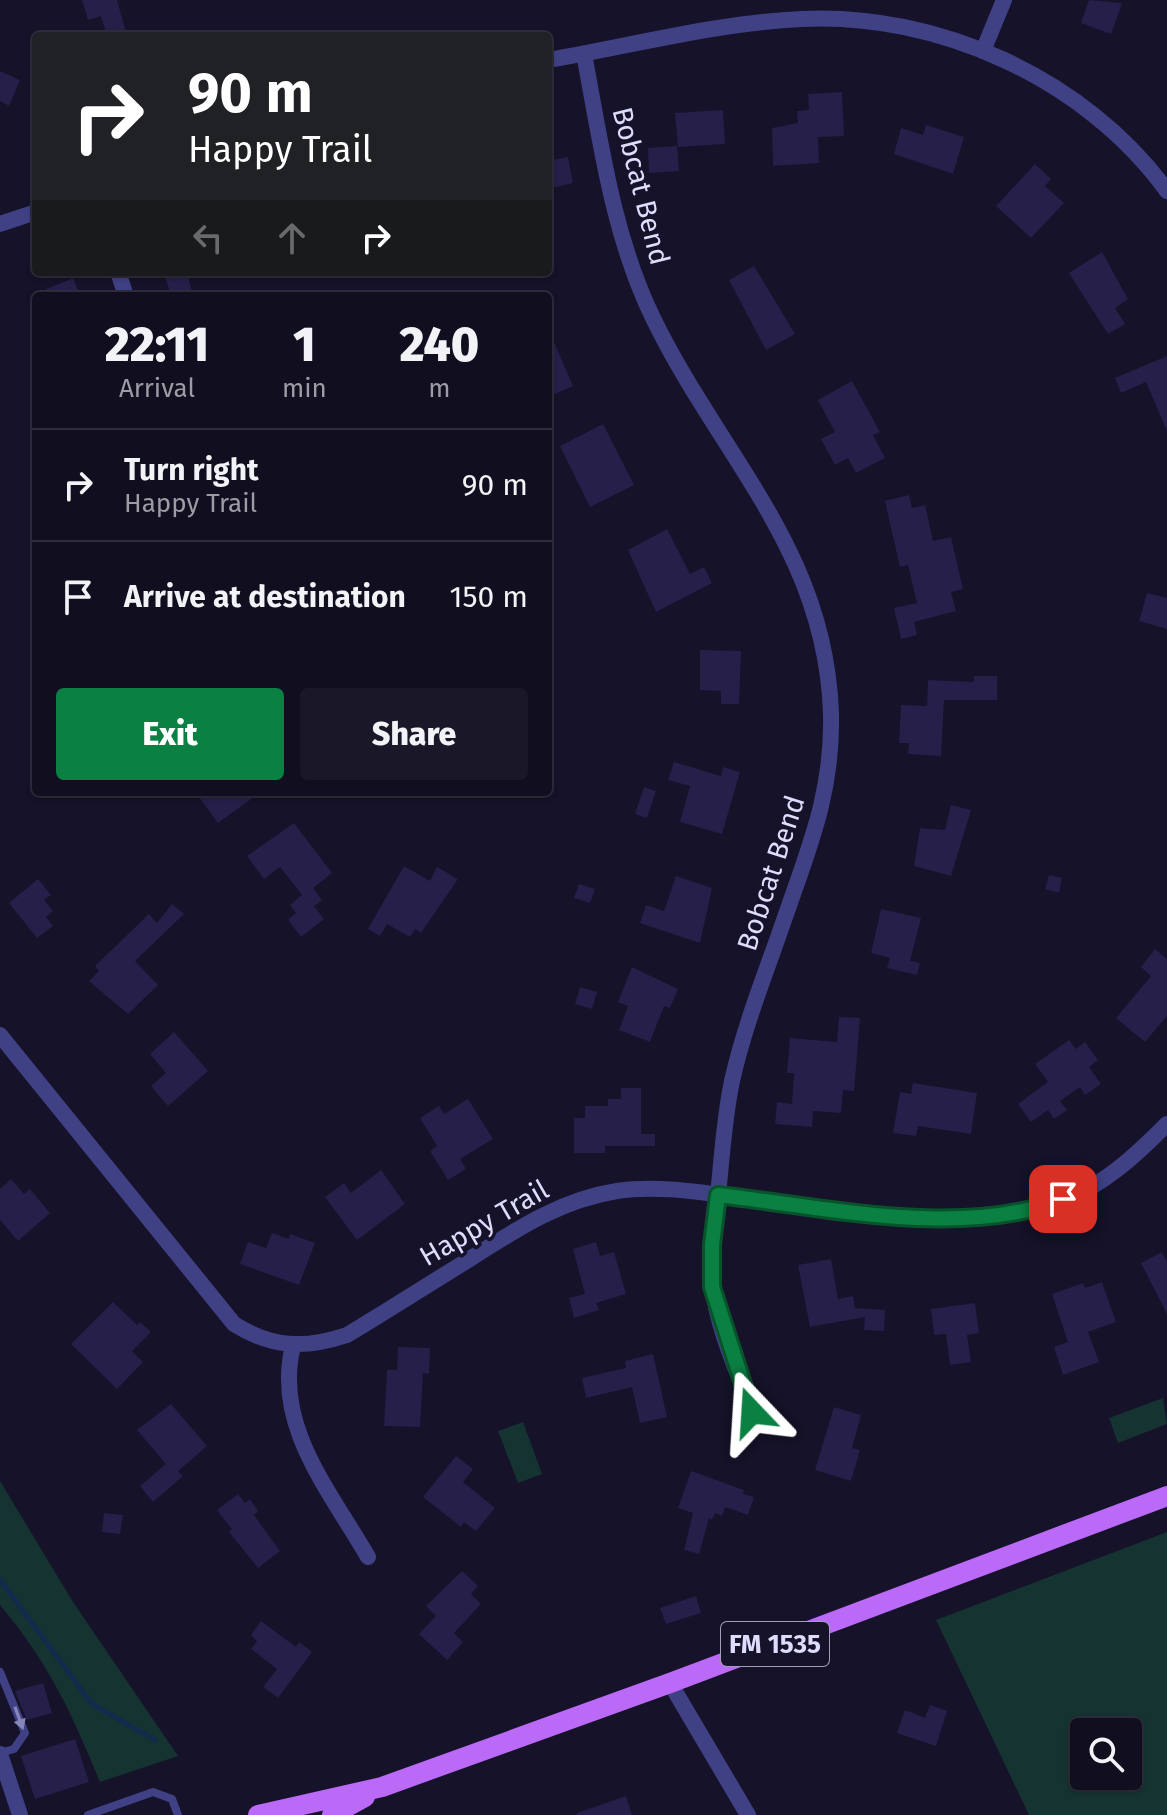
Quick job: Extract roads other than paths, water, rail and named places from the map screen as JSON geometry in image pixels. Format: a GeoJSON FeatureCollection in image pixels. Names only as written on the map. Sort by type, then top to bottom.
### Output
{"type":"FeatureCollection","features":[{"type":"Feature","properties":{"kind":"main road","name":"FM 1535"},"geometry":{"type":"LineString","coordinates":[[258,1815],[382,1787],[670,1683],[1167,1496]]}},
{"type":"Feature","properties":{"kind":"main road","name":"FM 1535"},"geometry":{"type":"LineString","coordinates":[[332,1815],[382,1787]]}},
{"type":"Feature","properties":{"kind":"street"},"geometry":{"type":"LineString","coordinates":[[983,51],[1004,0]]}},
{"type":"Feature","properties":{"kind":"street"},"geometry":{"type":"LineString","coordinates":[[552,59],[801,19],[897,26],[932,33],[983,51],[1033,75],[1096,117],[1130,148],[1167,191]]}},
{"type":"Feature","properties":{"kind":"street","name":"Bobcat Bend"},"geometry":{"type":"LineString","coordinates":[[584,54],[623,247],[652,317],[688,383],[768,504],[788,544],[806,588],[828,672],[829,761],[823,805],[812,848],[785,917],[732,1081],[712,1245],[712,1287],[752,1412]]}},
{"type":"Feature","properties":{"kind":"street"},"geometry":{"type":"LineString","coordinates":[[0,224],[32,213]]}},
{"type":"Feature","properties":{"kind":"street","name":"Happy Trail"},"geometry":{"type":"LineString","coordinates":[[0,1035],[234,1324],[271,1343],[293,1346],[318,1345],[347,1335],[534,1217],[618,1190],[669,1189],[938,1220],[996,1218],[1046,1206],[1081,1192],[1116,1171],[1167,1124]]}},
{"type":"Feature","properties":{"kind":"street"},"geometry":{"type":"LineString","coordinates":[[293,1346],[286,1392],[291,1416],[314,1465],[368,1557]]}},
{"type":"Feature","properties":{"kind":"street"},"geometry":{"type":"LineString","coordinates":[[670,1683],[748,1815]]}},
{"type":"Feature","properties":{"kind":"street"},"geometry":{"type":"LineString","coordinates":[[0,1753],[20,1815]]}},
{"type":"Feature","properties":{"kind":"lane"},"geometry":{"type":"LineString","coordinates":[[0,1672],[25,1733],[14,1749],[0,1753]]}},
{"type":"Feature","properties":{"kind":"lane"},"geometry":{"type":"LineString","coordinates":[[88,1815],[153,1792],[172,1799],[178,1815]]}},
{"type":"Feature","properties":{"kind":"waterway"},"geometry":{"type":"LineString","coordinates":[[0,1580],[92,1704],[155,1740]]}}]}
